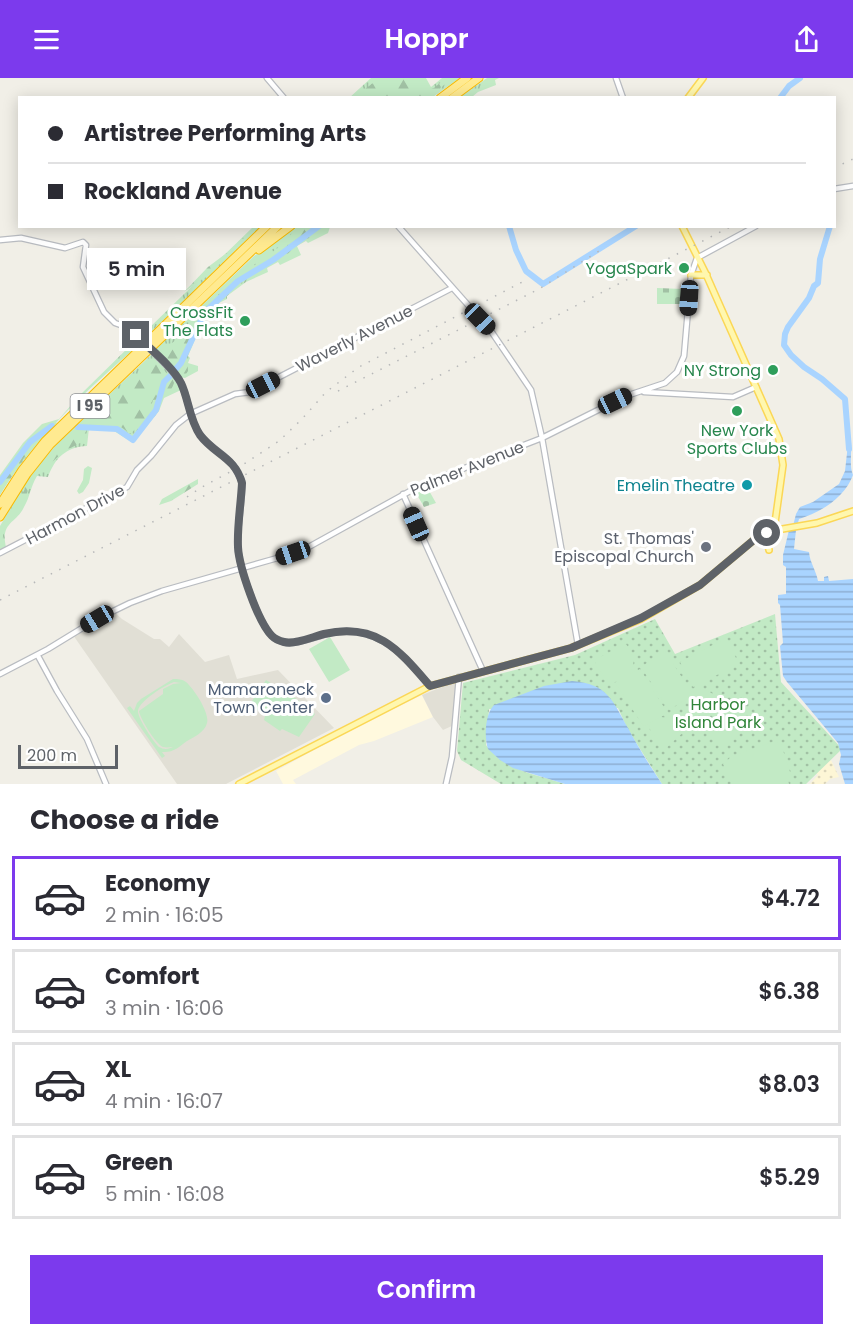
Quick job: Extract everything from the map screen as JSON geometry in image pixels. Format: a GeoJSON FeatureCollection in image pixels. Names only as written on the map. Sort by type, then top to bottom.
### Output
{"type":"FeatureCollection","features":[{"type":"Feature","properties":{"kind":"highway"},"geometry":{"type":"LineString","coordinates":[[443,96],[467,78]]}},
{"type":"Feature","properties":{"kind":"highway"},"geometry":{"type":"LineString","coordinates":[[455,96],[480,78]]}},
{"type":"Feature","properties":{"kind":"highway","name":"I 95"},"geometry":{"type":"LineString","coordinates":[[0,504],[22,470],[45,441],[265,228]]}},
{"type":"Feature","properties":{"kind":"highway","name":"I 95"},"geometry":{"type":"LineString","coordinates":[[0,518],[27,474],[50,445],[276,228]]}},
{"type":"Feature","properties":{"kind":"highway"},"geometry":{"type":"LineString","coordinates":[[220,282],[288,228]]}},
{"type":"Feature","properties":{"kind":"main road"},"geometry":{"type":"LineString","coordinates":[[690,96],[704,78]]}},
{"type":"Feature","properties":{"kind":"main road"},"geometry":{"type":"LineString","coordinates":[[683,228],[707,275],[774,427],[781,449],[782,475],[774,530]]}},
{"type":"Feature","properties":{"kind":"main road"},"geometry":{"type":"LineString","coordinates":[[691,274],[707,275]]}},
{"type":"Feature","properties":{"kind":"main road"},"geometry":{"type":"LineString","coordinates":[[239,784],[430,686],[578,645],[641,618],[688,593],[755,539],[774,530],[817,523],[853,511]]}},
{"type":"Feature","properties":{"kind":"main road"},"geometry":{"type":"LineString","coordinates":[[755,539],[763,540],[770,550]]}},
{"type":"Feature","properties":{"kind":"street"},"geometry":{"type":"LineString","coordinates":[[267,78],[282,96]]}},
{"type":"Feature","properties":{"kind":"street"},"geometry":{"type":"LineString","coordinates":[[616,78],[622,96]]}},
{"type":"Feature","properties":{"kind":"street"},"geometry":{"type":"LineString","coordinates":[[836,189],[853,186]]}},
{"type":"Feature","properties":{"kind":"street"},"geometry":{"type":"LineString","coordinates":[[401,228],[500,342],[528,385],[535,402],[542,438],[578,645]]}},
{"type":"Feature","properties":{"kind":"street"},"geometry":{"type":"LineString","coordinates":[[691,274],[697,258],[752,228]]}},
{"type":"Feature","properties":{"kind":"street"},"geometry":{"type":"LineString","coordinates":[[0,240],[21,238],[64,248],[83,242],[86,249],[83,267],[104,312],[109,319],[136,335],[180,382],[199,434],[233,465],[242,481],[238,539],[242,568],[255,605],[273,637],[289,643],[348,630],[373,636],[390,644],[403,654],[430,686]]}},
{"type":"Feature","properties":{"kind":"street","name":"Palmer Avenue"},"geometry":{"type":"LineString","coordinates":[[0,674],[38,656],[103,616],[130,603],[313,545],[403,494],[433,480],[542,438],[620,399],[665,383],[677,372],[684,356],[691,274]]}},
{"type":"Feature","properties":{"kind":"street","name":"Waverly Avenue"},"geometry":{"type":"LineString","coordinates":[[190,414],[235,394],[250,392],[452,288]]}},
{"type":"Feature","properties":{"kind":"street","name":"Palmer Avenue"},"geometry":{"type":"LineString","coordinates":[[640,392],[734,397],[756,387]]}},
{"type":"Feature","properties":{"kind":"street","name":"Harmon Drive"},"geometry":{"type":"LineString","coordinates":[[0,553],[128,487],[137,470],[156,451],[171,429],[190,414]]}},
{"type":"Feature","properties":{"kind":"street"},"geometry":{"type":"LineString","coordinates":[[403,494],[483,671]]}},
{"type":"Feature","properties":{"kind":"street"},"geometry":{"type":"LineString","coordinates":[[38,656],[57,692],[87,739],[106,784]]}},
{"type":"Feature","properties":{"kind":"street"},"geometry":{"type":"LineString","coordinates":[[444,784],[448,776],[459,677]]}},
{"type":"Feature","properties":{"kind":"shaded area"},"geometry":{"type":"Polygon","coordinates":[[[113,611],[154,639],[160,639],[169,647],[179,634],[205,662],[229,655],[237,679],[278,670],[334,728],[226,784],[177,784],[73,635],[113,611]]]}},
{"type":"Feature","properties":{"kind":"shaded area"},"geometry":{"type":"Polygon","coordinates":[[[457,681],[454,725],[443,730],[433,717],[422,695],[457,681]]]}},
{"type":"Feature","properties":{"kind":"shaded area"},"geometry":{"type":"Polygon","coordinates":[[[422,695],[433,717],[359,745],[293,780],[296,784],[283,784],[276,771],[354,728],[422,695]]]}},
{"type":"Feature","properties":{"kind":"green space"},"geometry":{"type":"Polygon","coordinates":[[[371,78],[426,78],[431,87],[442,78],[460,78],[434,96],[351,96],[371,78]]]}},
{"type":"Feature","properties":{"kind":"green space"},"geometry":{"type":"Polygon","coordinates":[[[380,78],[417,78],[425,91],[434,88],[446,78],[454,78],[428,96],[355,96],[380,78]]]}},
{"type":"Feature","properties":{"kind":"green space"},"geometry":{"type":"Polygon","coordinates":[[[487,78],[499,78],[495,80],[496,85],[473,96],[461,96],[487,78]]]}},
{"type":"Feature","properties":{"kind":"green space"},"geometry":{"type":"Polygon","coordinates":[[[252,228],[259,228],[144,339],[132,328],[134,322],[146,331],[252,228]]]}},
{"type":"Feature","properties":{"kind":"green space"},"geometry":{"type":"Polygon","coordinates":[[[253,228],[258,228],[207,276],[184,292],[208,267],[253,228]]]}},
{"type":"Feature","properties":{"kind":"green space"},"geometry":{"type":"Polygon","coordinates":[[[294,228],[330,228],[328,233],[297,246],[301,255],[280,265],[278,262],[267,268],[268,272],[246,282],[219,303],[217,312],[202,325],[188,356],[190,358],[188,363],[198,366],[198,371],[185,378],[180,377],[155,350],[254,256],[294,228]]]}},
{"type":"Feature","properties":{"kind":"green space"},"geometry":{"type":"Polygon","coordinates":[[[297,228],[326,228],[297,244],[285,257],[266,266],[232,289],[217,303],[198,327],[187,355],[188,371],[186,374],[180,374],[161,356],[161,350],[178,339],[194,316],[232,282],[279,247],[297,228]]]}},
{"type":"Feature","properties":{"kind":"green space"},"geometry":{"type":"Polygon","coordinates":[[[657,288],[683,289],[683,304],[657,304],[657,288]]]}},
{"type":"Feature","properties":{"kind":"green space"},"geometry":{"type":"Polygon","coordinates":[[[137,339],[141,343],[64,414],[14,473],[0,495],[0,475],[23,443],[42,424],[59,419],[137,339]]]}},
{"type":"Feature","properties":{"kind":"green space"},"geometry":{"type":"Polygon","coordinates":[[[152,354],[179,383],[181,390],[164,398],[159,411],[133,443],[114,431],[89,428],[87,446],[67,451],[54,464],[48,477],[37,476],[21,512],[5,532],[6,547],[0,550],[0,526],[27,480],[44,458],[152,354]]]}},
{"type":"Feature","properties":{"kind":"green space"},"geometry":{"type":"Polygon","coordinates":[[[150,360],[173,379],[174,383],[166,395],[153,400],[147,419],[131,433],[120,426],[109,423],[88,425],[82,442],[63,452],[49,465],[44,466],[75,431],[130,384],[150,360]]]}},
{"type":"Feature","properties":{"kind":"green space"},"geometry":{"type":"Polygon","coordinates":[[[54,421],[57,423],[26,455],[0,494],[0,485],[26,449],[27,441],[43,425],[54,421]]]}},
{"type":"Feature","properties":{"kind":"green space"},"geometry":{"type":"Polygon","coordinates":[[[88,466],[92,468],[89,483],[79,494],[77,491],[83,480],[84,469],[88,466]]]}},
{"type":"Feature","properties":{"kind":"green space"},"geometry":{"type":"Polygon","coordinates":[[[32,478],[22,508],[6,525],[0,546],[0,529],[32,478]]]}},
{"type":"Feature","properties":{"kind":"green space"},"geometry":{"type":"Polygon","coordinates":[[[198,479],[198,484],[171,501],[159,505],[162,499],[198,479]]]}},
{"type":"Feature","properties":{"kind":"green space"},"geometry":{"type":"Polygon","coordinates":[[[427,487],[436,503],[424,507],[416,493],[427,487]]]}},
{"type":"Feature","properties":{"kind":"green space","name":"Harbor Island Park"},"geometry":{"type":"Polygon","coordinates":[[[775,614],[781,682],[842,749],[806,784],[662,784],[627,728],[618,708],[489,709],[486,745],[494,754],[512,766],[565,784],[501,784],[461,760],[457,751],[463,683],[575,655],[655,619],[675,654],[775,614]]]}},
{"type":"Feature","properties":{"kind":"green space"},"geometry":{"type":"Polygon","coordinates":[[[330,637],[350,670],[329,682],[309,649],[330,637]]]}},
{"type":"Feature","properties":{"kind":"green space"},"geometry":{"type":"Polygon","coordinates":[[[726,638],[739,664],[693,687],[680,662],[726,638]]]}},
{"type":"Feature","properties":{"kind":"green space"},"geometry":{"type":"Polygon","coordinates":[[[626,644],[633,660],[633,667],[628,675],[640,669],[667,712],[661,717],[678,719],[687,729],[667,747],[664,747],[648,727],[659,718],[644,727],[616,684],[620,681],[610,683],[595,665],[596,659],[626,644]]]}},
{"type":"Feature","properties":{"kind":"green space"},"geometry":{"type":"Polygon","coordinates":[[[665,651],[692,693],[698,689],[705,690],[718,701],[704,714],[701,714],[688,698],[669,710],[641,667],[665,651]]]}},
{"type":"Feature","properties":{"kind":"green space"},"geometry":{"type":"Polygon","coordinates":[[[173,679],[183,680],[204,707],[206,726],[199,734],[176,749],[162,752],[165,756],[162,758],[127,708],[130,706],[134,711],[141,699],[173,679]],[[174,682],[159,690],[139,707],[138,714],[140,719],[159,747],[163,749],[173,747],[163,747],[156,741],[139,711],[163,694],[163,689],[181,683],[174,682]]]}},
{"type":"Feature","properties":{"kind":"green space"},"geometry":{"type":"Polygon","coordinates":[[[266,680],[288,694],[291,690],[296,694],[294,697],[315,714],[299,737],[282,729],[280,731],[264,720],[265,716],[250,704],[266,680]]]}},
{"type":"Feature","properties":{"kind":"green space"},"geometry":{"type":"Polygon","coordinates":[[[728,704],[749,725],[723,750],[702,729],[728,704]]]}},
{"type":"Feature","properties":{"kind":"green space"},"geometry":{"type":"Polygon","coordinates":[[[776,741],[781,744],[791,775],[788,780],[789,784],[733,784],[723,764],[732,756],[776,741]]]}},
{"type":"Feature","properties":{"kind":"sand"},"geometry":{"type":"Polygon","coordinates":[[[831,760],[839,777],[830,779],[825,784],[810,784],[818,775],[816,773],[831,760]]]}},
{"type":"Feature","properties":{"kind":"water"},"geometry":{"type":"Polygon","coordinates":[[[851,442],[853,475],[849,483],[832,503],[799,519],[794,549],[809,552],[818,581],[824,581],[824,577],[828,576],[829,581],[853,579],[853,784],[845,784],[839,764],[841,755],[838,743],[783,676],[780,646],[783,643],[778,595],[786,594],[786,567],[783,565],[783,555],[789,530],[792,530],[796,514],[800,507],[813,502],[839,484],[845,471],[848,444],[851,442]]]}},
{"type":"Feature","properties":{"kind":"water"},"geometry":{"type":"Polygon","coordinates":[[[572,681],[594,686],[607,695],[618,709],[662,784],[565,784],[513,768],[488,749],[486,726],[494,705],[544,686],[572,681]]]}},
{"type":"Feature","properties":{"kind":"waterway"},"geometry":{"type":"LineString","coordinates":[[782,96],[789,86],[800,78]]}},
{"type":"Feature","properties":{"kind":"waterway"},"geometry":{"type":"LineString","coordinates":[[175,370],[181,363],[205,312],[238,281],[273,260],[316,228]]}},
{"type":"Feature","properties":{"kind":"waterway"},"geometry":{"type":"LineString","coordinates":[[510,228],[516,250],[526,271],[543,284],[633,228]]}},
{"type":"Feature","properties":{"kind":"waterway"},"geometry":{"type":"LineString","coordinates":[[829,228],[820,259],[818,283],[788,327],[784,345],[804,367],[845,399],[849,449]]}},
{"type":"Feature","properties":{"kind":"waterway"},"geometry":{"type":"LineString","coordinates":[[78,427],[117,429],[133,440],[156,410],[164,382],[171,375]]}},
{"type":"Feature","properties":{"kind":"waterway"},"geometry":{"type":"LineString","coordinates":[[0,482],[30,442],[52,426]]}},
{"type":"Feature","properties":{"kind":"railway"},"geometry":{"type":"LineString","coordinates":[[836,167],[853,159]]}},
{"type":"Feature","properties":{"kind":"railway"},"geometry":{"type":"LineString","coordinates":[[0,600],[728,228]]}},
{"type":"Feature","properties":{"kind":"railway"},"geometry":{"type":"LineString","coordinates":[[338,391],[539,289],[599,251]]}},
{"type":"Feature","properties":{"kind":"railway"},"geometry":{"type":"LineString","coordinates":[[187,497],[279,441],[326,392],[359,367],[526,280]]}},
{"type":"Feature","properties":{"kind":"place","name":"YogaSpark"},"geometry":{"type":"Point","coordinates":[684,268]}},
{"type":"Feature","properties":{"kind":"place","name":"CrossFit The Flats"},"geometry":{"type":"Point","coordinates":[245,321]}},
{"type":"Feature","properties":{"kind":"place","name":"NY Strong"},"geometry":{"type":"Point","coordinates":[773,370]}},
{"type":"Feature","properties":{"kind":"place","name":"New York Sports Clubs"},"geometry":{"type":"Point","coordinates":[737,411]}},
{"type":"Feature","properties":{"kind":"place","name":"Emelin Theatre"},"geometry":{"type":"Point","coordinates":[747,485]}},
{"type":"Feature","properties":{"kind":"place","name":"St. Thomas' Episcopal Church"},"geometry":{"type":"Point","coordinates":[706,547]}},
{"type":"Feature","properties":{"kind":"place","name":"Mamaroneck Town Center"},"geometry":{"type":"Point","coordinates":[326,698]}},
{"type":"Feature","properties":{"kind":"route"},"geometry":{"type":"LineString","coordinates":[[136,335],[180,382],[199,434],[211,447],[230,460],[239,475],[242,483],[238,550],[255,605],[271,635],[280,641],[289,643],[348,630],[364,633],[383,640],[397,649],[430,686],[559,652],[641,618],[700,585],[755,539],[767,533]]}}]}
